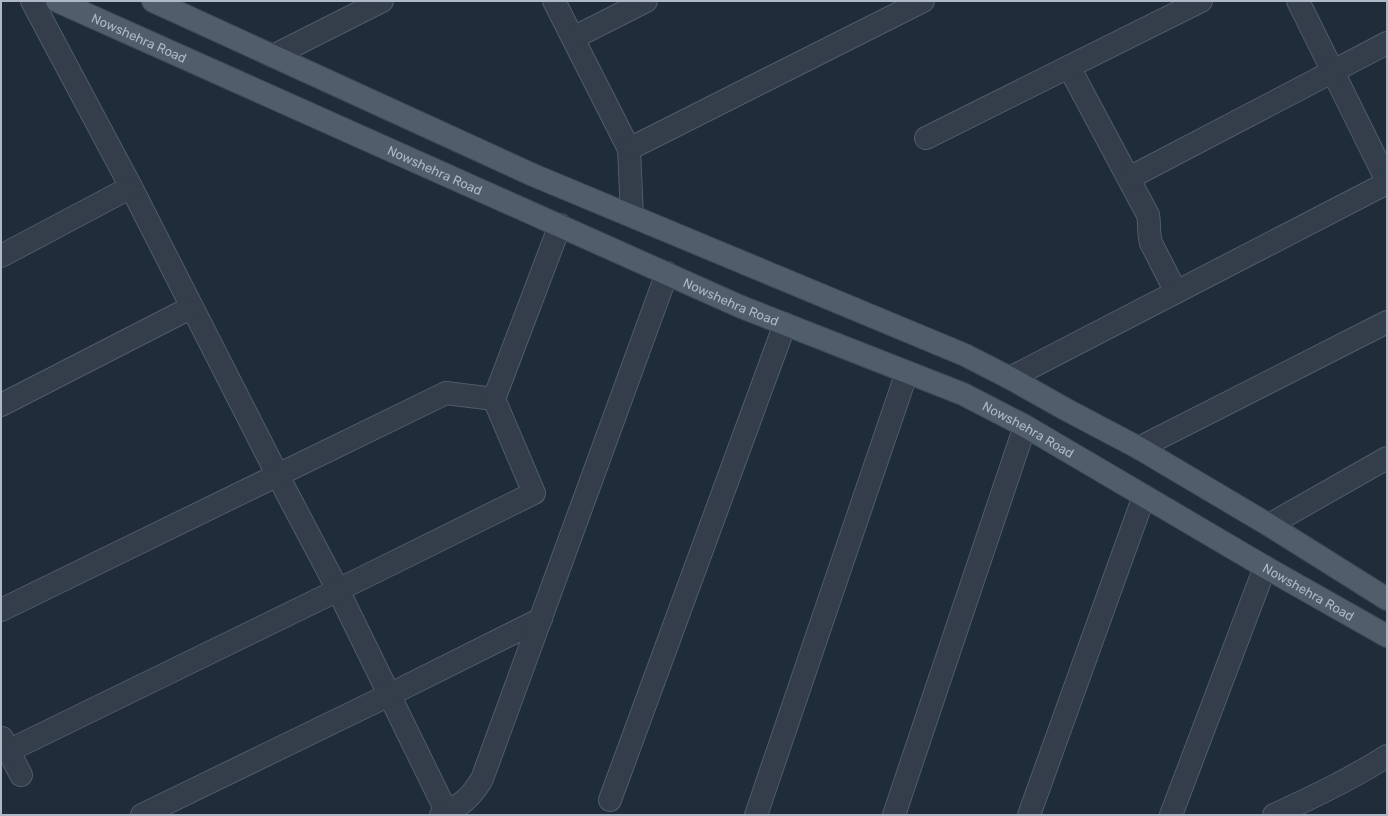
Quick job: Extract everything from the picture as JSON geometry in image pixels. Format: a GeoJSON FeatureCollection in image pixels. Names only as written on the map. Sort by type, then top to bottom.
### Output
{"type":"FeatureCollection","features":[{"type":"Feature","properties":{"kind":"main road","name":"Nowshehra Road"},"geometry":{"type":"LineString","coordinates":[[57,1],[738,306],[963,394],[1025,426],[1265,567],[1387,636]]}},
{"type":"Feature","properties":{"kind":"main road"},"geometry":{"type":"LineString","coordinates":[[153,1],[533,175],[965,354],[1139,448],[1269,525],[1387,599]]}},
{"type":"Feature","properties":{"kind":"street"},"geometry":{"type":"LineString","coordinates":[[32,1],[131,187],[278,476],[338,590],[445,814],[466,801],[482,779],[667,273]]}},
{"type":"Feature","properties":{"kind":"street"},"geometry":{"type":"LineString","coordinates":[[272,56],[382,1]]}},
{"type":"Feature","properties":{"kind":"street"},"geometry":{"type":"LineString","coordinates":[[554,1],[629,149],[632,216]]}},
{"type":"Feature","properties":{"kind":"street"},"geometry":{"type":"LineString","coordinates":[[573,38],[646,1]]}},
{"type":"Feature","properties":{"kind":"street"},"geometry":{"type":"LineString","coordinates":[[629,149],[923,1]]}},
{"type":"Feature","properties":{"kind":"street"},"geometry":{"type":"LineString","coordinates":[[926,138],[1201,1]]}},
{"type":"Feature","properties":{"kind":"street"},"geometry":{"type":"LineString","coordinates":[[1010,378],[1387,182],[1298,1]]}},
{"type":"Feature","properties":{"kind":"street"},"geometry":{"type":"LineString","coordinates":[[1128,178],[1387,43]]}},
{"type":"Feature","properties":{"kind":"street"},"geometry":{"type":"LineString","coordinates":[[1069,67],[1148,215],[1150,224],[1148,234],[1150,243],[1176,292]]}},
{"type":"Feature","properties":{"kind":"street"},"geometry":{"type":"LineString","coordinates":[[1,256],[131,187]]}},
{"type":"Feature","properties":{"kind":"street"},"geometry":{"type":"LineString","coordinates":[[21,775],[5,744],[338,590],[534,493],[494,399],[560,225]]}},
{"type":"Feature","properties":{"kind":"street"},"geometry":{"type":"LineString","coordinates":[[1,405],[192,307]]}},
{"type":"Feature","properties":{"kind":"street"},"geometry":{"type":"LineString","coordinates":[[1139,448],[1387,322]]}},
{"type":"Feature","properties":{"kind":"street"},"geometry":{"type":"LineString","coordinates":[[610,800],[785,324]]}},
{"type":"Feature","properties":{"kind":"street"},"geometry":{"type":"LineString","coordinates":[[756,815],[907,372]]}},
{"type":"Feature","properties":{"kind":"street"},"geometry":{"type":"LineString","coordinates":[[1,610],[446,393],[494,399]]}},
{"type":"Feature","properties":{"kind":"street"},"geometry":{"type":"LineString","coordinates":[[894,815],[1025,426]]}},
{"type":"Feature","properties":{"kind":"street"},"geometry":{"type":"LineString","coordinates":[[1269,525],[1387,458]]}},
{"type":"Feature","properties":{"kind":"street"},"geometry":{"type":"LineString","coordinates":[[1029,815],[1144,496]]}},
{"type":"Feature","properties":{"kind":"street"},"geometry":{"type":"LineString","coordinates":[[1171,815],[1265,567]]}},
{"type":"Feature","properties":{"kind":"street"},"geometry":{"type":"LineString","coordinates":[[142,815],[541,619]]}},
{"type":"Feature","properties":{"kind":"street"},"geometry":{"type":"LineString","coordinates":[[1274,815],[1371,766],[1387,756]]}}]}
